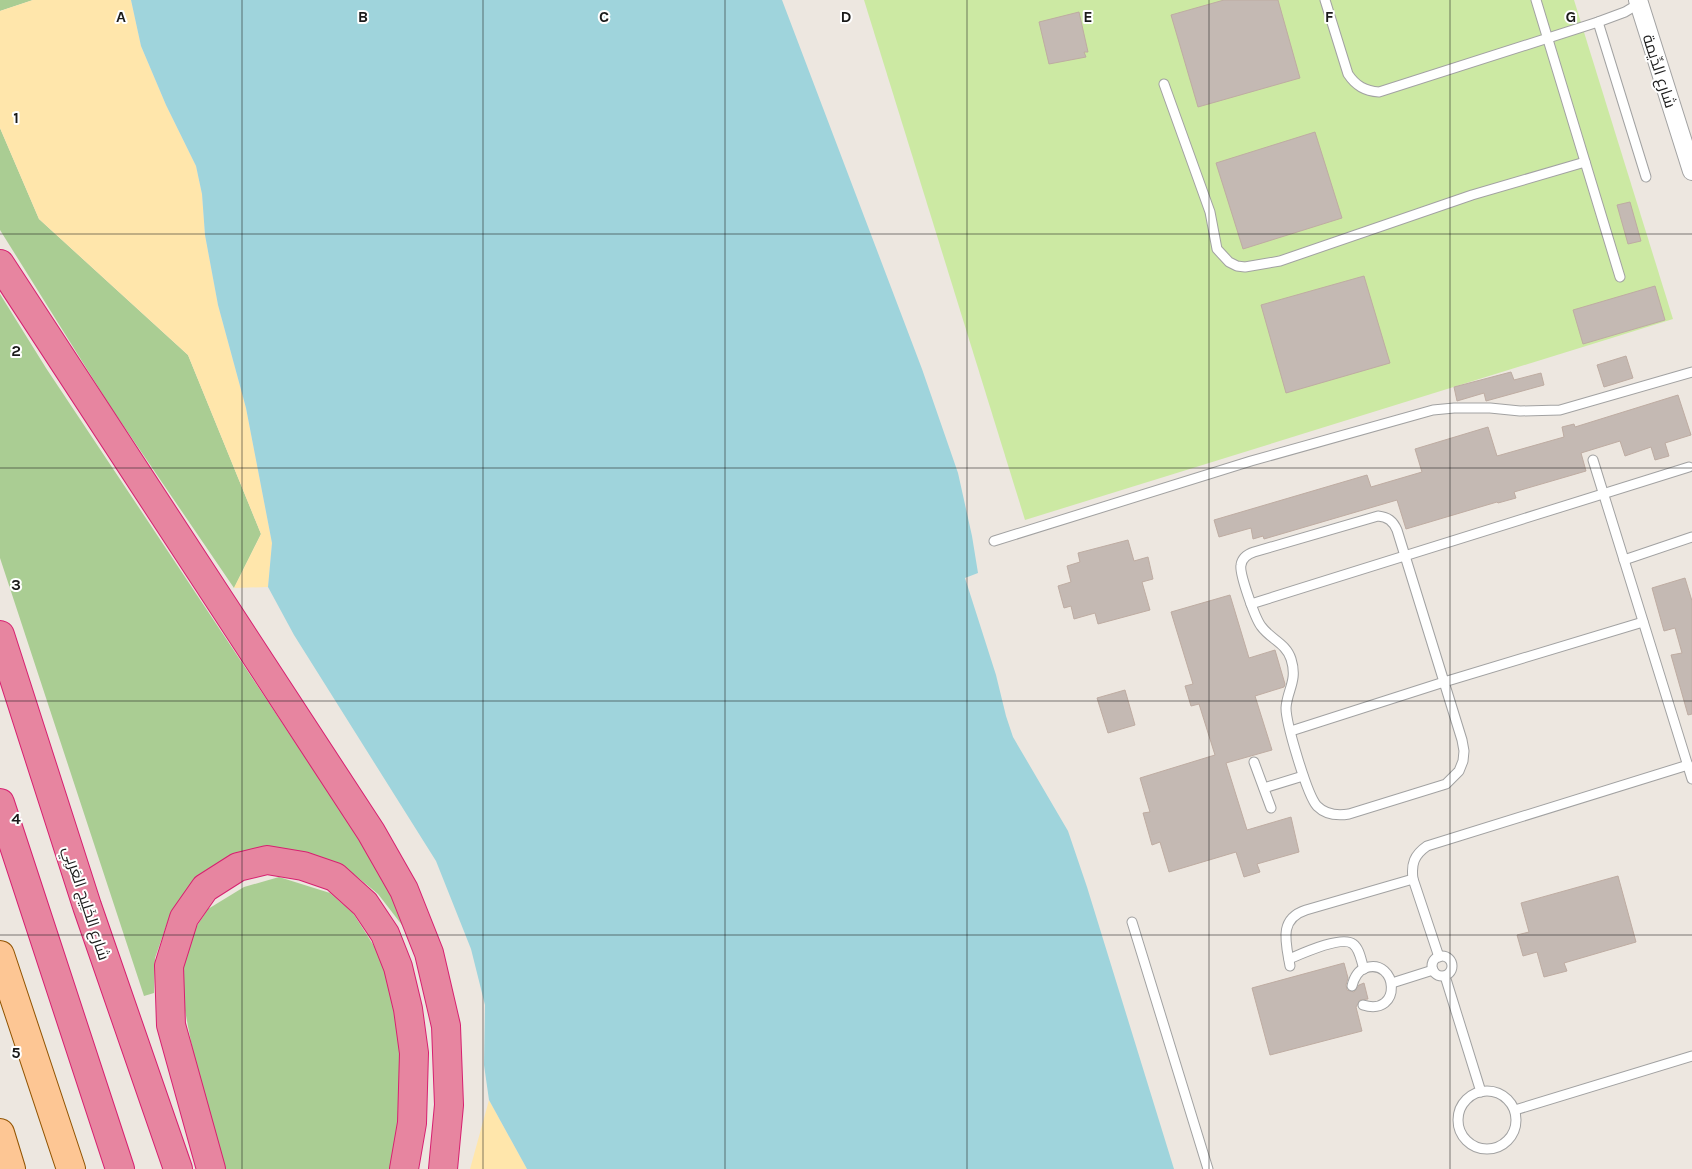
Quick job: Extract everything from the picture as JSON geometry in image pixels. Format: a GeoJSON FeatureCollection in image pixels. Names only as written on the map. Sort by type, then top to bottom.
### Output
{"type":"FeatureCollection","features":[{"type":"Feature","properties":{"kind":"highway"},"geometry":{"type":"LineString","coordinates":[[0,264],[371,832],[404,890],[426,944],[446,1026],[449,1105],[442,1169]]}},
{"type":"Feature","properties":{"kind":"highway","name":"شارع الخَلِيج العَربِي"},"geometry":{"type":"LineString","coordinates":[[0,635],[88,906],[178,1169]]}},
{"type":"Feature","properties":{"kind":"highway"},"geometry":{"type":"LineString","coordinates":[[0,803],[120,1169]]}},
{"type":"Feature","properties":{"kind":"highway"},"geometry":{"type":"LineString","coordinates":[[211,1169],[171,1025],[169,966],[184,918],[205,888],[238,867],[267,860],[303,866],[335,877],[365,904],[385,934],[398,967],[408,1009],[414,1053],[412,1123],[404,1169]]}},
{"type":"Feature","properties":{"kind":"main road"},"geometry":{"type":"LineString","coordinates":[[0,955],[71,1169]]}},
{"type":"Feature","properties":{"kind":"main road"},"geometry":{"type":"LineString","coordinates":[[0,1132],[11,1169]]}},
{"type":"Feature","properties":{"kind":"street","name":"شارع الدِّيمة"},"geometry":{"type":"LineString","coordinates":[[1640,1],[1692,171]]}},
{"type":"Feature","properties":{"kind":"lane"},"geometry":{"type":"LineString","coordinates":[[1325,0],[1348,74],[1360,88],[1370,92],[1388,90],[1548,39],[1598,22],[1640,1]]}},
{"type":"Feature","properties":{"kind":"lane"},"geometry":{"type":"LineString","coordinates":[[1536,0],[1620,277]]}},
{"type":"Feature","properties":{"kind":"lane"},"geometry":{"type":"LineString","coordinates":[[1598,22],[1646,177]]}},
{"type":"Feature","properties":{"kind":"lane"},"geometry":{"type":"LineString","coordinates":[[1164,84],[1208,207],[1217,249],[1222,256],[1237,266],[1245,267],[1280,261],[1472,195],[1586,162]]}},
{"type":"Feature","properties":{"kind":"lane"},"geometry":{"type":"LineString","coordinates":[[994,541],[1251,461],[1433,410],[1490,408],[1520,411],[1560,410],[1692,372]]}},
{"type":"Feature","properties":{"kind":"lane"},"geometry":{"type":"LineString","coordinates":[[1593,460],[1692,779]]}},
{"type":"Feature","properties":{"kind":"lane"},"geometry":{"type":"LineString","coordinates":[[1251,604],[1689,467]]}},
{"type":"Feature","properties":{"kind":"lane"},"geometry":{"type":"LineString","coordinates":[[1378,516],[1388,518],[1395,526],[1406,556],[1464,751],[1463,761],[1459,771],[1446,784],[1340,815],[1331,814],[1316,806],[1303,776],[1286,707],[1293,680],[1291,659],[1281,643],[1260,625],[1251,604],[1241,569],[1243,560],[1254,552],[1378,516]]}},
{"type":"Feature","properties":{"kind":"lane"},"geometry":{"type":"LineString","coordinates":[[1624,560],[1692,536]]}},
{"type":"Feature","properties":{"kind":"lane"},"geometry":{"type":"LineString","coordinates":[[1291,731],[1444,682],[1643,622]]}},
{"type":"Feature","properties":{"kind":"lane"},"geometry":{"type":"LineString","coordinates":[[1254,762],[1271,808]]}},
{"type":"Feature","properties":{"kind":"lane"},"geometry":{"type":"LineString","coordinates":[[1439,957],[1413,879],[1413,860],[1426,846],[1688,766]]}},
{"type":"Feature","properties":{"kind":"lane"},"geometry":{"type":"LineString","coordinates":[[1264,788],[1303,776]]}},
{"type":"Feature","properties":{"kind":"lane"},"geometry":{"type":"LineString","coordinates":[[1364,969],[1356,947],[1348,941],[1338,942],[1289,962],[1285,934],[1286,928],[1293,916],[1299,912],[1413,879]]}},
{"type":"Feature","properties":{"kind":"lane"},"geometry":{"type":"LineString","coordinates":[[1132,922],[1208,1169]]}},
{"type":"Feature","properties":{"kind":"lane"},"geometry":{"type":"LineString","coordinates":[[1439,957],[1446,957],[1451,962],[1452,969],[1448,975],[1437,975],[1433,970],[1433,961],[1439,957]]}},
{"type":"Feature","properties":{"kind":"lane"},"geometry":{"type":"LineString","coordinates":[[1352,986],[1353,980],[1364,969],[1378,968],[1389,977],[1392,983],[1390,998],[1378,1007],[1363,1005]]}},
{"type":"Feature","properties":{"kind":"lane"},"geometry":{"type":"LineString","coordinates":[[1392,983],[1433,970]]}},
{"type":"Feature","properties":{"kind":"lane"},"geometry":{"type":"LineString","coordinates":[[1444,976],[1480,1092]]}},
{"type":"Feature","properties":{"kind":"lane"},"geometry":{"type":"LineString","coordinates":[[1515,1110],[1692,1056]]}},
{"type":"Feature","properties":{"kind":"lane"},"geometry":{"type":"LineString","coordinates":[[1480,1092],[1494,1092],[1507,1098],[1515,1110],[1516,1123],[1512,1135],[1504,1144],[1492,1149],[1479,1148],[1468,1142],[1460,1132],[1458,1119],[1461,1107],[1469,1097],[1480,1092]]}},
{"type":"Feature","properties":{"kind":"green space"},"geometry":{"type":"Polygon","coordinates":[[[0,0],[33,0],[0,11],[0,0]]]}},
{"type":"Feature","properties":{"kind":"green space"},"geometry":{"type":"Polygon","coordinates":[[[864,0],[1574,0],[1673,319],[1025,520],[864,0]]]}},
{"type":"Feature","properties":{"kind":"green space"},"geometry":{"type":"Polygon","coordinates":[[[0,128],[39,219],[188,355],[261,534],[234,588],[110,406],[0,230],[0,128]]]}},
{"type":"Feature","properties":{"kind":"green space"},"geometry":{"type":"Polygon","coordinates":[[[0,294],[46,368],[376,864],[412,938],[378,894],[355,875],[331,862],[195,882],[170,915],[155,958],[154,993],[144,996],[0,558],[0,294]]]}},
{"type":"Feature","properties":{"kind":"green space"},"geometry":{"type":"Polygon","coordinates":[[[279,877],[330,893],[353,913],[381,957],[395,991],[408,1061],[397,1169],[223,1169],[192,1047],[182,995],[180,970],[189,938],[208,909],[244,887],[279,877]]]}},
{"type":"Feature","properties":{"kind":"sand"},"geometry":{"type":"Polygon","coordinates":[[[33,0],[131,0],[141,46],[166,105],[196,166],[202,194],[205,235],[218,305],[246,408],[272,543],[268,587],[234,588],[261,534],[188,355],[39,219],[0,128],[0,11],[33,0]]]}},
{"type":"Feature","properties":{"kind":"sand"},"geometry":{"type":"Polygon","coordinates":[[[489,1100],[527,1169],[470,1169],[489,1100]]]}},
{"type":"Feature","properties":{"kind":"water"},"geometry":{"type":"Polygon","coordinates":[[[131,0],[782,0],[922,369],[958,473],[978,573],[965,578],[996,675],[1006,716],[1013,737],[1068,831],[1174,1169],[527,1169],[489,1100],[484,1065],[485,1005],[471,949],[436,861],[294,635],[268,587],[272,543],[246,408],[218,305],[205,235],[202,194],[196,166],[166,105],[141,46],[131,0]]]}},
{"type":"Feature","properties":{"kind":"building"},"geometry":{"type":"Polygon","coordinates":[[[1224,0],[1278,0],[1300,78],[1198,107],[1171,15],[1224,0]]]}},
{"type":"Feature","properties":{"kind":"building"},"geometry":{"type":"Polygon","coordinates":[[[1079,12],[1088,52],[1084,52],[1086,57],[1049,64],[1039,22],[1079,12]]]}},
{"type":"Feature","properties":{"kind":"building"},"geometry":{"type":"Polygon","coordinates":[[[1315,132],[1342,218],[1243,249],[1216,163],[1315,132]]]}},
{"type":"Feature","properties":{"kind":"building"},"geometry":{"type":"Polygon","coordinates":[[[1630,202],[1641,241],[1628,244],[1617,205],[1630,202]]]}},
{"type":"Feature","properties":{"kind":"building"},"geometry":{"type":"Polygon","coordinates":[[[1364,276],[1390,363],[1286,393],[1261,305],[1364,276]]]}},
{"type":"Feature","properties":{"kind":"building"},"geometry":{"type":"Polygon","coordinates":[[[1655,286],[1665,320],[1583,344],[1573,310],[1655,286]]]}},
{"type":"Feature","properties":{"kind":"building"},"geometry":{"type":"Polygon","coordinates":[[[1626,356],[1633,378],[1604,387],[1597,365],[1626,356]]]}},
{"type":"Feature","properties":{"kind":"building"},"geometry":{"type":"Polygon","coordinates":[[[1511,372],[1514,380],[1541,373],[1544,385],[1486,401],[1484,393],[1457,401],[1454,387],[1511,372]]]}},
{"type":"Feature","properties":{"kind":"building"},"geometry":{"type":"Polygon","coordinates":[[[1678,395],[1691,435],[1665,443],[1669,456],[1655,460],[1651,447],[1625,456],[1620,441],[1581,453],[1586,471],[1514,492],[1516,498],[1406,529],[1397,500],[1264,539],[1263,536],[1253,539],[1251,528],[1219,537],[1214,520],[1367,475],[1371,487],[1422,472],[1415,449],[1488,427],[1497,456],[1564,437],[1562,427],[1574,424],[1575,427],[1678,395]]]}},
{"type":"Feature","properties":{"kind":"building"},"geometry":{"type":"Polygon","coordinates":[[[1128,540],[1134,561],[1148,557],[1153,579],[1142,582],[1150,610],[1098,624],[1095,613],[1074,619],[1071,606],[1064,608],[1058,586],[1071,582],[1067,566],[1080,562],[1078,553],[1128,540]]]}},
{"type":"Feature","properties":{"kind":"building"},"geometry":{"type":"Polygon","coordinates":[[[1685,578],[1692,601],[1692,714],[1688,715],[1671,655],[1682,653],[1675,628],[1664,631],[1652,588],[1685,578]]]}},
{"type":"Feature","properties":{"kind":"building"},"geometry":{"type":"Polygon","coordinates":[[[1230,595],[1249,658],[1275,650],[1285,684],[1284,687],[1255,696],[1272,750],[1226,763],[1247,830],[1291,817],[1299,852],[1257,864],[1260,872],[1244,877],[1236,852],[1169,872],[1160,842],[1152,845],[1143,813],[1150,812],[1140,778],[1215,755],[1199,704],[1191,706],[1185,686],[1193,684],[1171,612],[1230,595]]]}},
{"type":"Feature","properties":{"kind":"building"},"geometry":{"type":"Polygon","coordinates":[[[1125,690],[1135,725],[1108,733],[1097,698],[1125,690]]]}},
{"type":"Feature","properties":{"kind":"building"},"geometry":{"type":"Polygon","coordinates":[[[1618,876],[1636,942],[1564,963],[1567,971],[1544,977],[1537,952],[1523,956],[1517,935],[1529,932],[1521,903],[1618,876]]]}},
{"type":"Feature","properties":{"kind":"building"},"geometry":{"type":"Polygon","coordinates":[[[1344,963],[1348,978],[1347,990],[1354,992],[1359,985],[1364,983],[1368,999],[1360,1000],[1356,1007],[1362,1031],[1270,1055],[1252,988],[1344,963]]]}}]}
